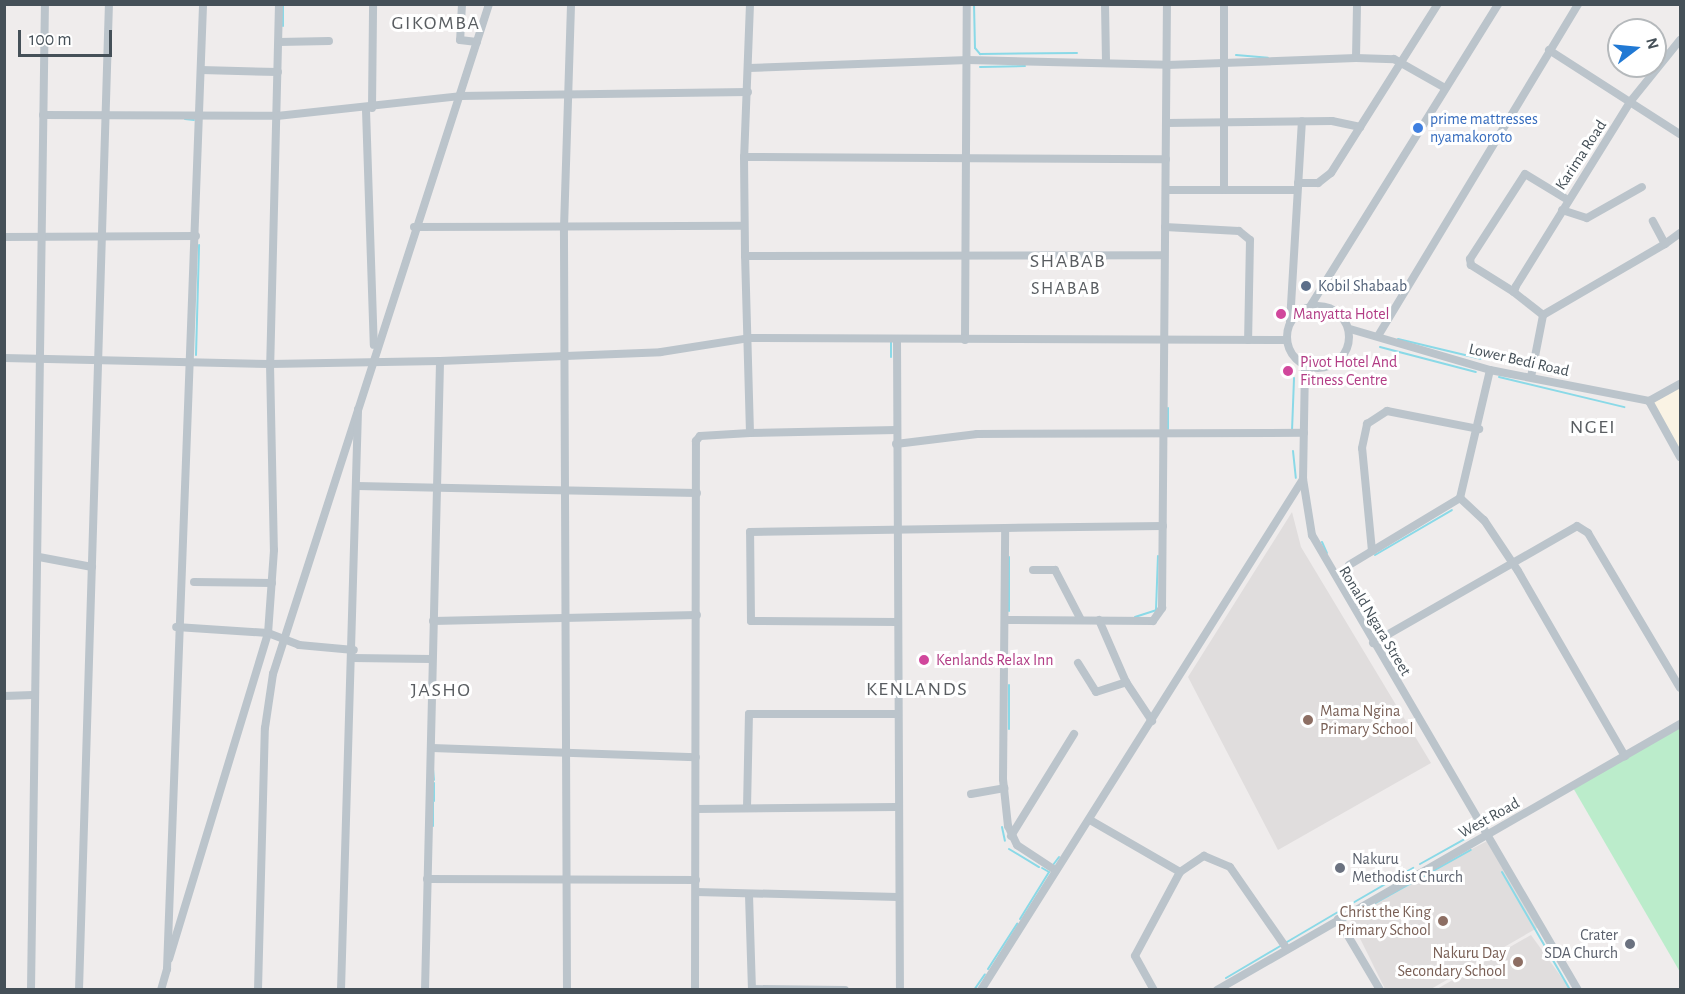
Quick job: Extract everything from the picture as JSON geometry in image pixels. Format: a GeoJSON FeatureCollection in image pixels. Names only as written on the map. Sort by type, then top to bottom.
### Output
{"type":"FeatureCollection","features":[{"type":"Feature","properties":{"kind":"street"},"geometry":{"type":"LineString","coordinates":[[31,990],[33,695],[39,558],[42,358],[40,239],[45,4]]}},
{"type":"Feature","properties":{"kind":"street"},"geometry":{"type":"LineString","coordinates":[[79,990],[92,567],[106,238],[109,4]]}},
{"type":"Feature","properties":{"kind":"street"},"geometry":{"type":"LineString","coordinates":[[167,969],[176,627],[192,364],[203,4]]}},
{"type":"Feature","properties":{"kind":"street"},"geometry":{"type":"LineString","coordinates":[[161,990],[268,633],[272,584],[270,364],[279,4]]}},
{"type":"Feature","properties":{"kind":"street"},"geometry":{"type":"LineString","coordinates":[[373,4],[369,109],[374,350]]}},
{"type":"Feature","properties":{"kind":"street"},"geometry":{"type":"LineString","coordinates":[[462,4],[460,40],[477,42]]}},
{"type":"Feature","properties":{"kind":"street"},"geometry":{"type":"LineString","coordinates":[[258,990],[265,728],[283,640],[358,398],[489,4]]}},
{"type":"Feature","properties":{"kind":"street"},"geometry":{"type":"LineString","coordinates":[[567,990],[569,618],[565,489],[564,228],[571,4]]}},
{"type":"Feature","properties":{"kind":"street"},"geometry":{"type":"LineString","coordinates":[[750,4],[748,92],[740,226],[745,256],[749,338],[750,433]]}},
{"type":"Feature","properties":{"kind":"street"},"geometry":{"type":"LineString","coordinates":[[965,340],[963,252],[967,157],[967,4]]}},
{"type":"Feature","properties":{"kind":"street"},"geometry":{"type":"LineString","coordinates":[[1105,4],[1106,63]]}},
{"type":"Feature","properties":{"kind":"street"},"geometry":{"type":"LineString","coordinates":[[1006,620],[1153,621],[1159,615],[1163,526],[1161,339],[1167,190],[1167,4]]}},
{"type":"Feature","properties":{"kind":"street"},"geometry":{"type":"LineString","coordinates":[[1224,4],[1222,122],[1224,190]]}},
{"type":"Feature","properties":{"kind":"street"},"geometry":{"type":"LineString","coordinates":[[1356,58],[1358,4]]}},
{"type":"Feature","properties":{"kind":"street"},"geometry":{"type":"LineString","coordinates":[[1167,190],[1297,187],[1325,180],[1403,63],[1438,4]]}},
{"type":"Feature","properties":{"kind":"street"},"geometry":{"type":"LineString","coordinates":[[1290,322],[1311,306],[1498,4]]}},
{"type":"Feature","properties":{"kind":"street"},"geometry":{"type":"LineString","coordinates":[[1378,336],[1578,4]]}},
{"type":"Feature","properties":{"kind":"street","name":"Karima Road"},"geometry":{"type":"LineString","coordinates":[[1514,292],[1568,200],[1630,102],[1680,40]]}},
{"type":"Feature","properties":{"kind":"street"},"geometry":{"type":"LineString","coordinates":[[279,42],[328,41]]}},
{"type":"Feature","properties":{"kind":"street"},"geometry":{"type":"LineString","coordinates":[[1550,50],[1680,134]]}},
{"type":"Feature","properties":{"kind":"street"},"geometry":{"type":"LineString","coordinates":[[749,68],[968,60],[1167,65],[1356,58],[1403,63],[1445,88]]}},
{"type":"Feature","properties":{"kind":"street"},"geometry":{"type":"LineString","coordinates":[[201,70],[278,72]]}},
{"type":"Feature","properties":{"kind":"street"},"geometry":{"type":"LineString","coordinates":[[43,115],[106,112],[278,116],[369,109],[460,96],[748,92]]}},
{"type":"Feature","properties":{"kind":"street"},"geometry":{"type":"LineString","coordinates":[[1166,123],[1302,121],[1360,127]]}},
{"type":"Feature","properties":{"kind":"street"},"geometry":{"type":"LineString","coordinates":[[1302,121],[1290,322],[1286,340],[1305,366],[1324,368],[1340,359],[1350,329],[1331,308],[1311,306]]}},
{"type":"Feature","properties":{"kind":"street"},"geometry":{"type":"LineString","coordinates":[[744,158],[1166,159]]}},
{"type":"Feature","properties":{"kind":"street"},"geometry":{"type":"LineString","coordinates":[[1543,315],[1514,292],[1469,263],[1525,174],[1568,200]]}},
{"type":"Feature","properties":{"kind":"street"},"geometry":{"type":"LineString","coordinates":[[1562,210],[1587,218],[1642,187]]}},
{"type":"Feature","properties":{"kind":"street"},"geometry":{"type":"LineString","coordinates":[[1653,221],[1665,244]]}},
{"type":"Feature","properties":{"kind":"street"},"geometry":{"type":"LineString","coordinates":[[414,227],[740,226]]}},
{"type":"Feature","properties":{"kind":"street"},"geometry":{"type":"LineString","coordinates":[[1165,227],[1239,231],[1250,240],[1248,340]]}},
{"type":"Feature","properties":{"kind":"street"},"geometry":{"type":"LineString","coordinates":[[1531,377],[1543,315],[1680,233]]}},
{"type":"Feature","properties":{"kind":"street"},"geometry":{"type":"LineString","coordinates":[[4,237],[40,239],[196,236]]}},
{"type":"Feature","properties":{"kind":"street"},"geometry":{"type":"LineString","coordinates":[[745,256],[963,252],[1163,255]]}},
{"type":"Feature","properties":{"kind":"street","name":"Lower Bedi Road"},"geometry":{"type":"LineString","coordinates":[[1350,329],[1490,369],[1649,401]]}},
{"type":"Feature","properties":{"kind":"street"},"geometry":{"type":"LineString","coordinates":[[4,358],[270,364],[440,361],[662,352],[749,338],[1286,340]]}},
{"type":"Feature","properties":{"kind":"street"},"geometry":{"type":"LineString","coordinates":[[897,339],[896,807],[900,990]]}},
{"type":"Feature","properties":{"kind":"street"},"geometry":{"type":"LineString","coordinates":[[425,990],[432,748],[431,659],[435,488],[440,361]]}},
{"type":"Feature","properties":{"kind":"street","name":"Ronald Ngara Street"},"geometry":{"type":"LineString","coordinates":[[1305,366],[1304,479],[1312,535],[1485,836],[1578,990]]}},
{"type":"Feature","properties":{"kind":"street"},"geometry":{"type":"LineString","coordinates":[[1349,565],[1460,498],[1479,429],[1490,369]]}},
{"type":"Feature","properties":{"kind":"street"},"geometry":{"type":"LineString","coordinates":[[1680,384],[1649,401],[1680,457]]}},
{"type":"Feature","properties":{"kind":"street"},"geometry":{"type":"LineString","coordinates":[[341,990],[353,654],[358,398]]}},
{"type":"Feature","properties":{"kind":"street"},"geometry":{"type":"LineString","coordinates":[[1372,551],[1362,448],[1367,424],[1387,411],[1479,429]]}},
{"type":"Feature","properties":{"kind":"street"},"geometry":{"type":"LineString","coordinates":[[896,444],[977,434],[1161,429],[1304,433]]}},
{"type":"Feature","properties":{"kind":"street"},"geometry":{"type":"LineString","coordinates":[[695,990],[697,437],[750,433],[896,430]]}},
{"type":"Feature","properties":{"kind":"street"},"geometry":{"type":"LineString","coordinates":[[981,990],[1304,479]]}},
{"type":"Feature","properties":{"kind":"street"},"geometry":{"type":"LineString","coordinates":[[357,486],[697,493]]}},
{"type":"Feature","properties":{"kind":"street"},"geometry":{"type":"LineString","coordinates":[[1460,498],[1484,520],[1625,756]]}},
{"type":"Feature","properties":{"kind":"street"},"geometry":{"type":"LineString","coordinates":[[897,622],[752,621],[748,557],[753,530],[898,532],[1163,526]]}},
{"type":"Feature","properties":{"kind":"street"},"geometry":{"type":"LineString","coordinates":[[1373,643],[1510,561],[1574,527],[1583,528],[1680,688]]}},
{"type":"Feature","properties":{"kind":"street"},"geometry":{"type":"LineString","coordinates":[[1005,528],[1004,788],[1011,836],[1055,870]]}},
{"type":"Feature","properties":{"kind":"street"},"geometry":{"type":"LineString","coordinates":[[39,558],[92,567]]}},
{"type":"Feature","properties":{"kind":"street"},"geometry":{"type":"LineString","coordinates":[[1033,570],[1055,570],[1081,621]]}},
{"type":"Feature","properties":{"kind":"street"},"geometry":{"type":"LineString","coordinates":[[194,582],[272,584]]}},
{"type":"Feature","properties":{"kind":"street"},"geometry":{"type":"LineString","coordinates":[[433,621],[697,615]]}},
{"type":"Feature","properties":{"kind":"street"},"geometry":{"type":"LineString","coordinates":[[1099,620],[1126,682],[1152,721]]}},
{"type":"Feature","properties":{"kind":"street"},"geometry":{"type":"LineString","coordinates":[[176,627],[268,633],[283,640],[353,654],[431,659]]}},
{"type":"Feature","properties":{"kind":"street"},"geometry":{"type":"LineString","coordinates":[[1078,663],[1096,692],[1126,682]]}},
{"type":"Feature","properties":{"kind":"street"},"geometry":{"type":"LineString","coordinates":[[4,696],[33,695]]}},
{"type":"Feature","properties":{"kind":"street"},"geometry":{"type":"LineString","coordinates":[[747,808],[749,714],[897,714]]}},
{"type":"Feature","properties":{"kind":"street","name":"West Road"},"geometry":{"type":"LineString","coordinates":[[1216,990],[1680,724]]}},
{"type":"Feature","properties":{"kind":"street"},"geometry":{"type":"LineString","coordinates":[[1011,836],[1074,734]]}},
{"type":"Feature","properties":{"kind":"street"},"geometry":{"type":"LineString","coordinates":[[432,748],[696,757]]}},
{"type":"Feature","properties":{"kind":"street"},"geometry":{"type":"LineString","coordinates":[[971,794],[1004,788]]}},
{"type":"Feature","properties":{"kind":"street"},"geometry":{"type":"LineString","coordinates":[[696,809],[896,807]]}},
{"type":"Feature","properties":{"kind":"street"},"geometry":{"type":"LineString","coordinates":[[1090,820],[1180,872]]}},
{"type":"Feature","properties":{"kind":"street"},"geometry":{"type":"LineString","coordinates":[[1154,990],[1135,956],[1180,872],[1201,856],[1230,867],[1287,949]]}},
{"type":"Feature","properties":{"kind":"street"},"geometry":{"type":"LineString","coordinates":[[427,879],[696,880]]}},
{"type":"Feature","properties":{"kind":"street"},"geometry":{"type":"LineString","coordinates":[[696,892],[898,897]]}},
{"type":"Feature","properties":{"kind":"street"},"geometry":{"type":"LineString","coordinates":[[749,895],[752,989],[845,990]]}},
{"type":"Feature","properties":{"kind":"street"},"geometry":{"type":"LineString","coordinates":[[1338,919],[1380,990]]}},
{"type":"Feature","properties":{"kind":"shaded area"},"geometry":{"type":"Polygon","coordinates":[[[1680,386],[1680,453],[1651,403],[1680,386]]]}},
{"type":"Feature","properties":{"kind":"shaded area","name":"Mama Ngina Primary School"},"geometry":{"type":"Polygon","coordinates":[[[1292,512],[1301,547],[1431,763],[1278,850],[1188,677],[1292,512]]]}},
{"type":"Feature","properties":{"kind":"shaded area","name":"Christ the King Primary School"},"geometry":{"type":"Polygon","coordinates":[[[1487,841],[1539,927],[1431,989],[1385,989],[1348,914],[1487,841]]]}},
{"type":"Feature","properties":{"kind":"shaded area","name":"Nakuru Day Secondary School"},"geometry":{"type":"Polygon","coordinates":[[[1531,935],[1570,989],[1437,989],[1531,935]]]}},
{"type":"Feature","properties":{"kind":"green space"},"geometry":{"type":"Polygon","coordinates":[[[1680,721],[1680,972],[1572,786],[1680,721]]]}},
{"type":"Feature","properties":{"kind":"waterway"},"geometry":{"type":"LineString","coordinates":[[283,4],[283,26]]}},
{"type":"Feature","properties":{"kind":"waterway"},"geometry":{"type":"LineString","coordinates":[[974,4],[975,48],[980,54],[1077,53]]}},
{"type":"Feature","properties":{"kind":"waterway"},"geometry":{"type":"LineString","coordinates":[[1236,55],[1268,58]]}},
{"type":"Feature","properties":{"kind":"waterway"},"geometry":{"type":"LineString","coordinates":[[980,67],[1025,66]]}},
{"type":"Feature","properties":{"kind":"waterway"},"geometry":{"type":"LineString","coordinates":[[185,119],[194,120]]}},
{"type":"Feature","properties":{"kind":"waterway"},"geometry":{"type":"LineString","coordinates":[[196,355],[199,245]]}},
{"type":"Feature","properties":{"kind":"waterway"},"geometry":{"type":"LineString","coordinates":[[1398,339],[1481,359]]}},
{"type":"Feature","properties":{"kind":"waterway"},"geometry":{"type":"LineString","coordinates":[[891,341],[891,357]]}},
{"type":"Feature","properties":{"kind":"waterway"},"geometry":{"type":"LineString","coordinates":[[1380,347],[1476,372]]}},
{"type":"Feature","properties":{"kind":"waterway"},"geometry":{"type":"LineString","coordinates":[[1499,377],[1624,407]]}},
{"type":"Feature","properties":{"kind":"waterway"},"geometry":{"type":"LineString","coordinates":[[1292,431],[1294,378]]}},
{"type":"Feature","properties":{"kind":"waterway"},"geometry":{"type":"LineString","coordinates":[[1168,408],[1168,429]]}},
{"type":"Feature","properties":{"kind":"waterway"},"geometry":{"type":"LineString","coordinates":[[1293,451],[1296,478]]}},
{"type":"Feature","properties":{"kind":"waterway"},"geometry":{"type":"LineString","coordinates":[[1375,555],[1452,510]]}},
{"type":"Feature","properties":{"kind":"waterway"},"geometry":{"type":"LineString","coordinates":[[1322,542],[1327,553]]}},
{"type":"Feature","properties":{"kind":"waterway"},"geometry":{"type":"LineString","coordinates":[[1135,617],[1156,610],[1158,556]]}},
{"type":"Feature","properties":{"kind":"waterway"},"geometry":{"type":"LineString","coordinates":[[1009,557],[1009,611]]}},
{"type":"Feature","properties":{"kind":"waterway"},"geometry":{"type":"LineString","coordinates":[[1009,685],[1009,729]]}},
{"type":"Feature","properties":{"kind":"waterway"},"geometry":{"type":"LineString","coordinates":[[433,769],[434,780]]}},
{"type":"Feature","properties":{"kind":"waterway"},"geometry":{"type":"LineString","coordinates":[[434,783],[434,801]]}},
{"type":"Feature","properties":{"kind":"waterway"},"geometry":{"type":"LineString","coordinates":[[433,802],[433,826]]}},
{"type":"Feature","properties":{"kind":"waterway"},"geometry":{"type":"LineString","coordinates":[[1002,827],[1005,841]]}},
{"type":"Feature","properties":{"kind":"waterway"},"geometry":{"type":"LineString","coordinates":[[1420,864],[1465,839]]}},
{"type":"Feature","properties":{"kind":"waterway"},"geometry":{"type":"LineString","coordinates":[[1009,849],[1039,867]]}},
{"type":"Feature","properties":{"kind":"waterway"},"geometry":{"type":"LineString","coordinates":[[1345,920],[1471,850]]}},
{"type":"Feature","properties":{"kind":"waterway"},"geometry":{"type":"LineString","coordinates":[[1053,865],[1059,857]]}},
{"type":"Feature","properties":{"kind":"waterway"},"geometry":{"type":"LineString","coordinates":[[1020,919],[1049,872],[1042,868]]}},
{"type":"Feature","properties":{"kind":"waterway"},"geometry":{"type":"LineString","coordinates":[[1351,904],[1413,868]]}},
{"type":"Feature","properties":{"kind":"waterway"},"geometry":{"type":"LineString","coordinates":[[1502,872],[1570,990]]}},
{"type":"Feature","properties":{"kind":"waterway"},"geometry":{"type":"LineString","coordinates":[[1287,942],[1343,909]]}},
{"type":"Feature","properties":{"kind":"waterway"},"geometry":{"type":"LineString","coordinates":[[988,969],[1017,924]]}},
{"type":"Feature","properties":{"kind":"waterway"},"geometry":{"type":"LineString","coordinates":[[1226,978],[1282,945]]}},
{"type":"Feature","properties":{"kind":"waterway"},"geometry":{"type":"LineString","coordinates":[[974,990],[985,974]]}},
{"type":"Feature","properties":{"kind":"place","name":"prime mattresses nyamakoroto"},"geometry":{"type":"Point","coordinates":[1418,128]}},
{"type":"Feature","properties":{"kind":"place","name":"Kobil Shabaab"},"geometry":{"type":"Point","coordinates":[1306,286]}},
{"type":"Feature","properties":{"kind":"place","name":"Manyatta Hotel"},"geometry":{"type":"Point","coordinates":[1281,314]}},
{"type":"Feature","properties":{"kind":"place","name":"Pivot Hotel And Fitness Centre"},"geometry":{"type":"Point","coordinates":[1288,371]}},
{"type":"Feature","properties":{"kind":"place","name":"Kenlands Relax Inn"},"geometry":{"type":"Point","coordinates":[924,660]}},
{"type":"Feature","properties":{"kind":"place","name":"Mama Ngina Primary School"},"geometry":{"type":"Point","coordinates":[1308,720]}},
{"type":"Feature","properties":{"kind":"place","name":"Nakuru Methodist Church"},"geometry":{"type":"Point","coordinates":[1340,868]}},
{"type":"Feature","properties":{"kind":"place","name":"Christ the King Primary School"},"geometry":{"type":"Point","coordinates":[1443,921]}},
{"type":"Feature","properties":{"kind":"place","name":"Crater SDA Church"},"geometry":{"type":"Point","coordinates":[1630,944]}},
{"type":"Feature","properties":{"kind":"place","name":"Nakuru Day Secondary School"},"geometry":{"type":"Point","coordinates":[1518,962]}},
{"type":"Feature","properties":{"kind":"district","name":"GIKOMBA"},"geometry":{"type":"Point","coordinates":[436,23]}},
{"type":"Feature","properties":{"kind":"district","name":"SHABAB"},"geometry":{"type":"Point","coordinates":[1068,261]}},
{"type":"Feature","properties":{"kind":"district","name":"SHABAB"},"geometry":{"type":"Point","coordinates":[1066,289]}},
{"type":"Feature","properties":{"kind":"district","name":"NGEI"},"geometry":{"type":"Point","coordinates":[1593,427]}},
{"type":"Feature","properties":{"kind":"district","name":"KENLANDS"},"geometry":{"type":"Point","coordinates":[917,689]}},
{"type":"Feature","properties":{"kind":"district","name":"JASHO"},"geometry":{"type":"Point","coordinates":[441,690]}}]}
